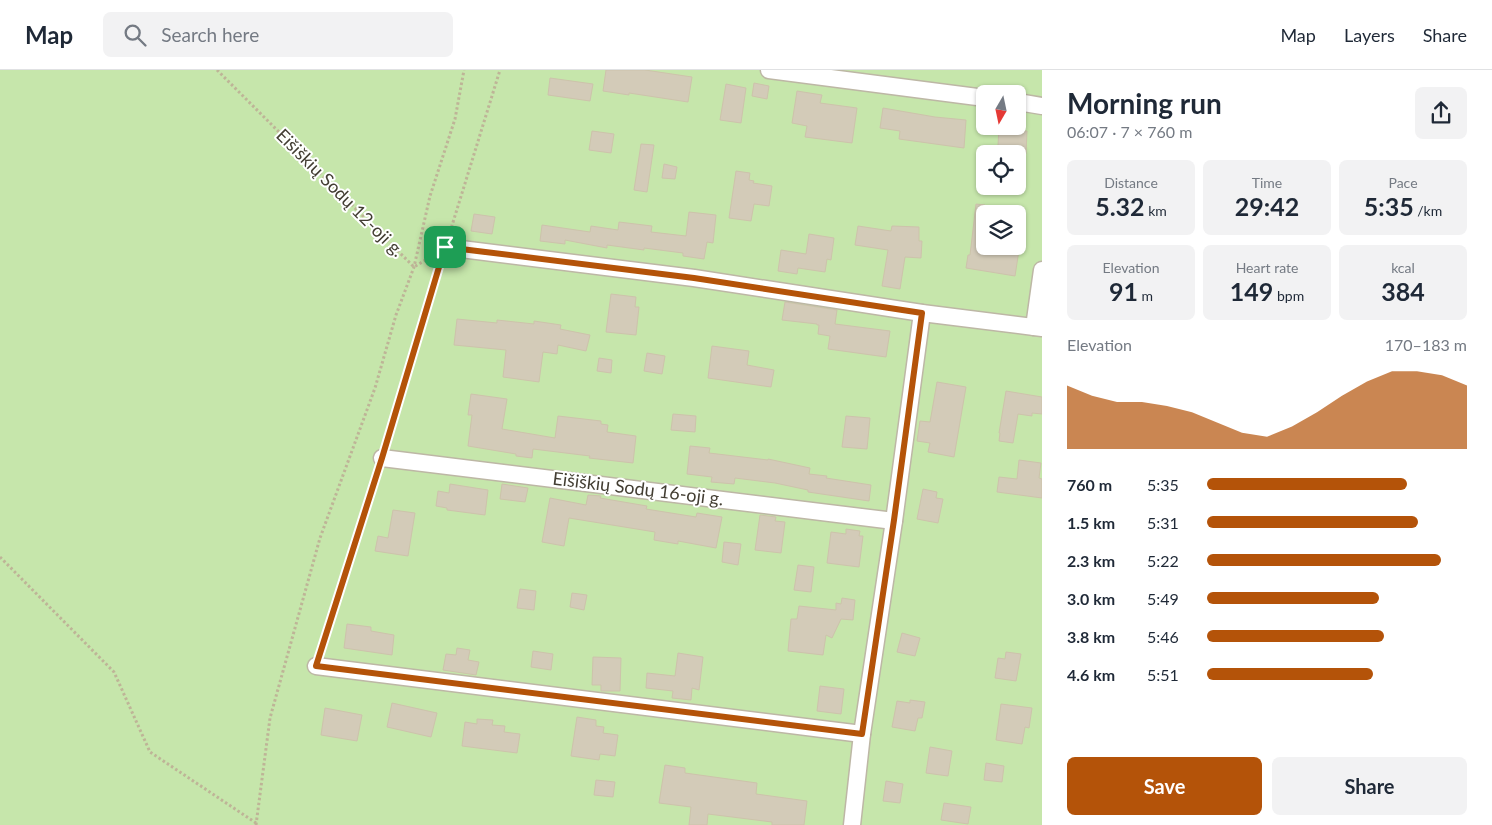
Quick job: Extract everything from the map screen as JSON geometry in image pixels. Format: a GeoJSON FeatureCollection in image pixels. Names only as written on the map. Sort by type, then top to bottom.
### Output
{"type":"FeatureCollection","features":[{"type":"Feature","properties":{"kind":"street"},"geometry":{"type":"LineString","coordinates":[[769,70],[976,97]]}},
{"type":"Feature","properties":{"kind":"street"},"geometry":{"type":"LineString","coordinates":[[1026,103],[1042,106]]}},
{"type":"Feature","properties":{"kind":"street"},"geometry":{"type":"LineString","coordinates":[[445,247],[694,278],[922,313],[1038,327],[1042,270]]}},
{"type":"Feature","properties":{"kind":"street"},"geometry":{"type":"LineString","coordinates":[[852,825],[862,734],[922,313]]}},
{"type":"Feature","properties":{"kind":"street","name":"Eišiškių Sodų 16-oji g."},"geometry":{"type":"LineString","coordinates":[[382,458],[894,520]]}},
{"type":"Feature","properties":{"kind":"street"},"geometry":{"type":"LineString","coordinates":[[316,666],[862,734]]}},
{"type":"Feature","properties":{"kind":"path","name":"Eišiškių Sodų 12-oji g."},"geometry":{"type":"LineString","coordinates":[[217,70],[414,267],[445,247]]}},
{"type":"Feature","properties":{"kind":"path"},"geometry":{"type":"LineString","coordinates":[[0,557],[114,672],[150,752],[256,824],[270,718],[320,538],[374,388],[396,315],[414,267],[430,196],[455,119],[464,70]]}},
{"type":"Feature","properties":{"kind":"path"},"geometry":{"type":"LineString","coordinates":[[316,666],[382,458],[500,70]]}},
{"type":"Feature","properties":{"kind":"green space"},"geometry":{"type":"Polygon","coordinates":[[[0,70],[1042,70],[1042,825],[0,825],[0,70]]]}},
{"type":"Feature","properties":{"kind":"building"},"geometry":{"type":"Polygon","coordinates":[[[606,70],[645,70],[692,77],[688,102],[603,91],[606,70]]]}},
{"type":"Feature","properties":{"kind":"building"},"geometry":{"type":"Polygon","coordinates":[[[550,78],[593,84],[590,101],[548,95],[550,78]]]}},
{"type":"Feature","properties":{"kind":"building"},"geometry":{"type":"Polygon","coordinates":[[[754,83],[769,86],[767,99],[752,96],[754,83]]]}},
{"type":"Feature","properties":{"kind":"building"},"geometry":{"type":"Polygon","coordinates":[[[726,84],[746,88],[741,123],[720,120],[726,84]]]}},
{"type":"Feature","properties":{"kind":"building"},"geometry":{"type":"Polygon","coordinates":[[[797,91],[822,95],[820,103],[857,108],[852,143],[805,137],[807,126],[792,123],[797,91]]]}},
{"type":"Feature","properties":{"kind":"building"},"geometry":{"type":"Polygon","coordinates":[[[883,108],[966,120],[964,148],[899,139],[900,131],[880,128],[883,108]]]}},
{"type":"Feature","properties":{"kind":"building"},"geometry":{"type":"Polygon","coordinates":[[[592,131],[614,134],[611,153],[589,150],[592,131]]]}},
{"type":"Feature","properties":{"kind":"building"},"geometry":{"type":"Polygon","coordinates":[[[1027,131],[1026,154],[1026,145],[998,145],[999,135],[1026,135],[1027,131]]]}},
{"type":"Feature","properties":{"kind":"building"},"geometry":{"type":"Polygon","coordinates":[[[641,144],[654,145],[647,192],[634,190],[641,144]]]}},
{"type":"Feature","properties":{"kind":"building"},"geometry":{"type":"Polygon","coordinates":[[[664,164],[677,167],[675,179],[662,178],[664,164]]]}},
{"type":"Feature","properties":{"kind":"building"},"geometry":{"type":"Polygon","coordinates":[[[736,171],[750,173],[749,180],[754,181],[753,183],[772,186],[769,206],[754,204],[751,221],[729,218],[736,171]]]}},
{"type":"Feature","properties":{"kind":"building"},"geometry":{"type":"Polygon","coordinates":[[[976,204],[985,205],[976,205],[976,255],[1018,255],[1015,276],[966,268],[968,255],[970,255],[976,204]]]}},
{"type":"Feature","properties":{"kind":"building"},"geometry":{"type":"Polygon","coordinates":[[[689,212],[716,215],[713,243],[707,242],[704,259],[683,256],[683,253],[644,248],[644,250],[607,245],[607,248],[565,240],[565,244],[540,241],[542,225],[590,232],[591,226],[618,230],[619,222],[652,226],[651,232],[686,236],[689,212]]]}},
{"type":"Feature","properties":{"kind":"building"},"geometry":{"type":"Polygon","coordinates":[[[474,214],[495,217],[492,234],[471,231],[474,214]]]}},
{"type":"Feature","properties":{"kind":"building"},"geometry":{"type":"Polygon","coordinates":[[[858,226],[891,231],[892,226],[919,227],[919,241],[922,241],[921,258],[905,257],[900,289],[882,286],[888,250],[855,245],[858,226]]]}},
{"type":"Feature","properties":{"kind":"building"},"geometry":{"type":"Polygon","coordinates":[[[809,234],[834,238],[831,260],[827,259],[825,272],[798,268],[797,274],[778,271],[781,250],[806,254],[809,234]]]}},
{"type":"Feature","properties":{"kind":"building"},"geometry":{"type":"Polygon","coordinates":[[[611,294],[636,297],[635,307],[639,307],[636,335],[606,332],[611,294]]]}},
{"type":"Feature","properties":{"kind":"building"},"geometry":{"type":"Polygon","coordinates":[[[785,302],[837,310],[835,324],[890,331],[886,357],[828,349],[830,336],[818,334],[819,325],[782,320],[785,302]]]}},
{"type":"Feature","properties":{"kind":"building"},"geometry":{"type":"Polygon","coordinates":[[[457,319],[497,323],[497,320],[534,324],[534,321],[561,325],[560,329],[590,335],[586,351],[558,345],[557,354],[543,352],[539,382],[503,377],[506,350],[454,345],[457,319]]]}},
{"type":"Feature","properties":{"kind":"building"},"geometry":{"type":"Polygon","coordinates":[[[712,346],[749,351],[747,365],[774,370],[771,387],[708,378],[712,346]]]}},
{"type":"Feature","properties":{"kind":"building"},"geometry":{"type":"Polygon","coordinates":[[[647,353],[665,356],[662,374],[644,371],[647,353]]]}},
{"type":"Feature","properties":{"kind":"building"},"geometry":{"type":"Polygon","coordinates":[[[599,358],[612,360],[611,373],[597,371],[599,358]]]}},
{"type":"Feature","properties":{"kind":"building"},"geometry":{"type":"Polygon","coordinates":[[[937,382],[966,387],[954,457],[928,452],[930,443],[917,441],[920,421],[930,422],[937,382]]]}},
{"type":"Feature","properties":{"kind":"building"},"geometry":{"type":"Polygon","coordinates":[[[1006,391],[1042,397],[1042,414],[1032,413],[1032,416],[1018,414],[1013,443],[999,441],[1006,391]]]}},
{"type":"Feature","properties":{"kind":"building"},"geometry":{"type":"Polygon","coordinates":[[[471,394],[507,399],[502,429],[555,438],[558,416],[601,421],[601,424],[608,425],[607,432],[636,436],[633,463],[533,449],[532,458],[468,446],[472,415],[468,415],[471,394]]]}},
{"type":"Feature","properties":{"kind":"building"},"geometry":{"type":"Polygon","coordinates":[[[673,414],[696,416],[695,432],[671,430],[673,414]]]}},
{"type":"Feature","properties":{"kind":"building"},"geometry":{"type":"Polygon","coordinates":[[[846,416],[870,418],[867,449],[842,447],[846,416]]]}},
{"type":"Feature","properties":{"kind":"building"},"geometry":{"type":"Polygon","coordinates":[[[690,446],[710,448],[709,453],[768,459],[810,468],[809,474],[871,485],[869,501],[808,492],[808,490],[775,483],[735,478],[734,484],[711,482],[712,477],[687,474],[690,446]]]}},
{"type":"Feature","properties":{"kind":"building"},"geometry":{"type":"Polygon","coordinates":[[[1019,460],[1041,463],[1039,478],[1042,479],[1042,498],[997,492],[999,477],[1017,479],[1019,460]]]}},
{"type":"Feature","properties":{"kind":"building"},"geometry":{"type":"Polygon","coordinates":[[[450,484],[488,490],[485,515],[447,510],[447,508],[436,506],[438,491],[449,493],[450,484]]]}},
{"type":"Feature","properties":{"kind":"building"},"geometry":{"type":"Polygon","coordinates":[[[502,484],[528,488],[525,502],[500,499],[502,484]]]}},
{"type":"Feature","properties":{"kind":"building"},"geometry":{"type":"Polygon","coordinates":[[[923,489],[937,492],[936,498],[943,499],[938,523],[917,519],[923,489]]]}},
{"type":"Feature","properties":{"kind":"building"},"geometry":{"type":"Polygon","coordinates":[[[588,495],[647,506],[646,509],[696,517],[697,513],[722,517],[716,548],[678,541],[678,544],[654,540],[655,532],[569,518],[564,546],[542,542],[550,498],[586,505],[588,495]]]}},
{"type":"Feature","properties":{"kind":"building"},"geometry":{"type":"Polygon","coordinates":[[[393,510],[415,513],[408,556],[375,551],[378,536],[388,538],[393,510]]]}},
{"type":"Feature","properties":{"kind":"building"},"geometry":{"type":"Polygon","coordinates":[[[760,515],[776,517],[775,521],[785,522],[781,553],[755,550],[760,515]]]}},
{"type":"Feature","properties":{"kind":"building"},"geometry":{"type":"Polygon","coordinates":[[[846,529],[860,531],[859,536],[863,536],[859,567],[827,563],[831,532],[846,534],[846,529]]]}},
{"type":"Feature","properties":{"kind":"building"},"geometry":{"type":"Polygon","coordinates":[[[724,542],[741,544],[738,565],[722,562],[724,542]]]}},
{"type":"Feature","properties":{"kind":"building"},"geometry":{"type":"Polygon","coordinates":[[[798,565],[814,567],[811,592],[794,590],[798,565]]]}},
{"type":"Feature","properties":{"kind":"building"},"geometry":{"type":"Polygon","coordinates":[[[520,589],[536,591],[534,610],[517,608],[520,589]]]}},
{"type":"Feature","properties":{"kind":"building"},"geometry":{"type":"Polygon","coordinates":[[[572,593],[587,595],[584,610],[570,607],[572,593]]]}},
{"type":"Feature","properties":{"kind":"building"},"geometry":{"type":"Polygon","coordinates":[[[842,598],[855,600],[853,620],[841,619],[832,638],[826,635],[823,655],[788,651],[791,619],[797,619],[799,606],[836,610],[836,603],[841,604],[842,598]]]}},
{"type":"Feature","properties":{"kind":"building"},"geometry":{"type":"Polygon","coordinates":[[[347,624],[371,627],[371,631],[394,635],[392,655],[344,648],[347,624]]]}},
{"type":"Feature","properties":{"kind":"building"},"geometry":{"type":"Polygon","coordinates":[[[902,633],[920,638],[915,656],[897,652],[902,633]]]}},
{"type":"Feature","properties":{"kind":"building"},"geometry":{"type":"Polygon","coordinates":[[[457,648],[470,650],[468,660],[479,662],[476,675],[443,670],[446,654],[456,655],[457,648]]]}},
{"type":"Feature","properties":{"kind":"building"},"geometry":{"type":"Polygon","coordinates":[[[533,651],[553,654],[551,670],[531,667],[533,651]]]}},
{"type":"Feature","properties":{"kind":"building"},"geometry":{"type":"Polygon","coordinates":[[[1006,652],[1021,654],[1016,681],[995,678],[998,658],[1005,659],[1006,652]]]}},
{"type":"Feature","properties":{"kind":"building"},"geometry":{"type":"Polygon","coordinates":[[[678,653],[703,657],[699,690],[692,688],[691,700],[672,698],[673,691],[646,688],[647,673],[675,676],[678,653]]]}},
{"type":"Feature","properties":{"kind":"building"},"geometry":{"type":"Polygon","coordinates":[[[593,657],[621,658],[620,691],[601,691],[601,685],[592,685],[593,657]]]}},
{"type":"Feature","properties":{"kind":"building"},"geometry":{"type":"Polygon","coordinates":[[[820,686],[844,689],[841,714],[817,711],[820,686]]]}},
{"type":"Feature","properties":{"kind":"building"},"geometry":{"type":"Polygon","coordinates":[[[910,700],[925,702],[922,718],[918,718],[915,731],[892,727],[897,701],[910,703],[910,700]]]}},
{"type":"Feature","properties":{"kind":"building"},"geometry":{"type":"Polygon","coordinates":[[[392,703],[437,713],[431,737],[387,727],[392,703]]]}},
{"type":"Feature","properties":{"kind":"building"},"geometry":{"type":"Polygon","coordinates":[[[1001,704],[1032,708],[1029,728],[1025,727],[1022,744],[996,740],[1001,704]]]}},
{"type":"Feature","properties":{"kind":"building"},"geometry":{"type":"Polygon","coordinates":[[[325,708],[362,715],[357,741],[321,735],[325,708]]]}},
{"type":"Feature","properties":{"kind":"building"},"geometry":{"type":"Polygon","coordinates":[[[577,717],[596,720],[596,726],[604,727],[603,733],[618,735],[615,756],[600,754],[599,760],[571,756],[577,717]]]}},
{"type":"Feature","properties":{"kind":"building"},"geometry":{"type":"Polygon","coordinates":[[[477,719],[493,720],[492,725],[505,726],[504,732],[520,734],[517,753],[462,746],[465,722],[477,724],[477,719]]]}},
{"type":"Feature","properties":{"kind":"building"},"geometry":{"type":"Polygon","coordinates":[[[930,747],[952,751],[948,776],[926,773],[930,747]]]}},
{"type":"Feature","properties":{"kind":"building"},"geometry":{"type":"Polygon","coordinates":[[[986,763],[1004,766],[1002,782],[984,780],[986,763]]]}},
{"type":"Feature","properties":{"kind":"building"},"geometry":{"type":"Polygon","coordinates":[[[665,765],[685,768],[685,773],[757,783],[756,794],[807,801],[804,825],[772,825],[772,822],[708,814],[707,825],[689,825],[691,807],[659,803],[665,765]]]}},
{"type":"Feature","properties":{"kind":"building"},"geometry":{"type":"Polygon","coordinates":[[[596,780],[615,782],[613,797],[594,795],[596,780]]]}},
{"type":"Feature","properties":{"kind":"building"},"geometry":{"type":"Polygon","coordinates":[[[886,781],[903,784],[900,803],[883,801],[886,781]]]}},
{"type":"Feature","properties":{"kind":"building"},"geometry":{"type":"Polygon","coordinates":[[[944,803],[971,807],[968,824],[941,820],[944,803]]]}},
{"type":"Feature","properties":{"kind":"route"},"geometry":{"type":"LineString","coordinates":[[445,247],[694,278],[922,313],[862,734],[316,666],[382,458],[445,247]]}}]}
